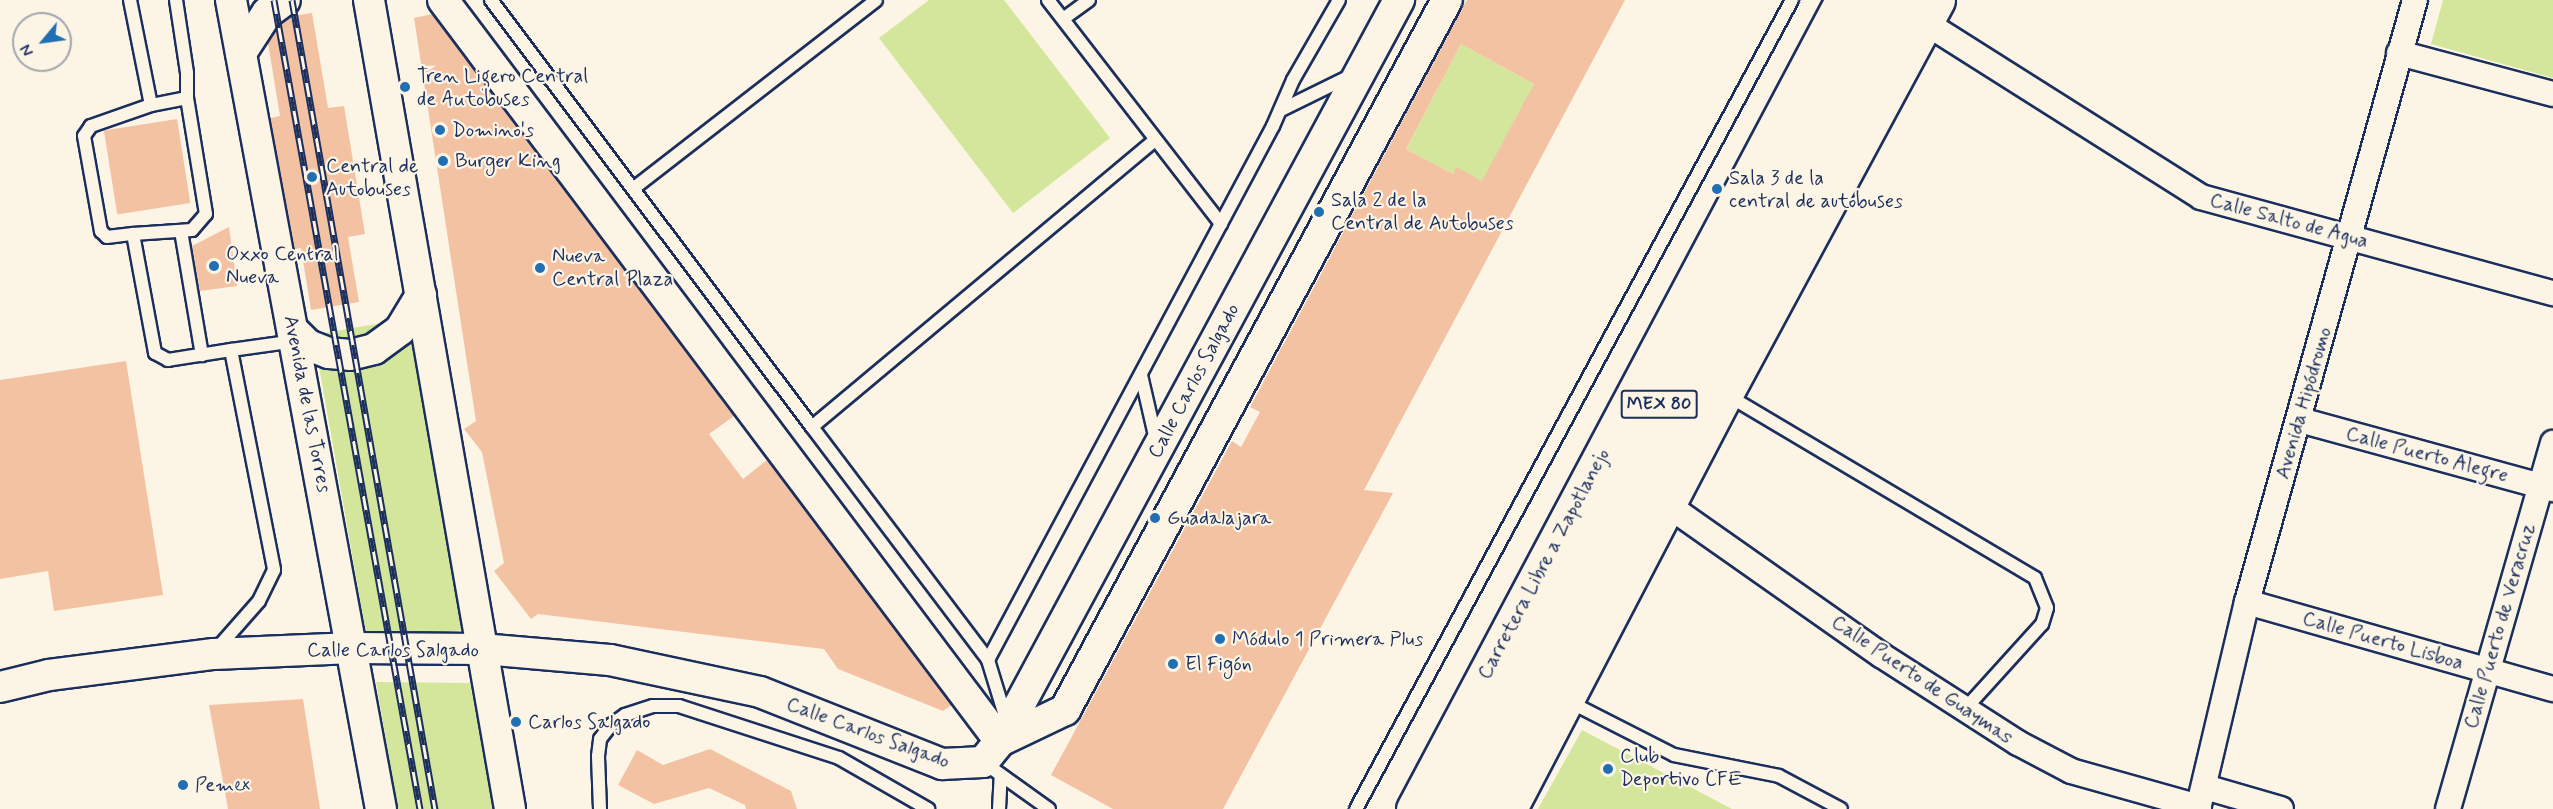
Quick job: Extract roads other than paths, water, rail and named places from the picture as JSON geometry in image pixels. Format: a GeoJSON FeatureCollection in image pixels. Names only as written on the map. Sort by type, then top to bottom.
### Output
{"type":"FeatureCollection","features":[{"type":"Feature","properties":{"kind":"main road","name":"Carretera Libre a Zapotlanejo"},"geometry":{"type":"LineString","coordinates":[[1413,809],[1767,146],[1842,0]]}},
{"type":"Feature","properties":{"kind":"main road"},"geometry":{"type":"LineString","coordinates":[[1767,146],[1858,0]]}},
{"type":"Feature","properties":{"kind":"main road","name":"Carretera Libre a Zapotlanejo"},"geometry":{"type":"LineString","coordinates":[[1445,809],[1874,0]]}},
{"type":"Feature","properties":{"kind":"main road"},"geometry":{"type":"LineString","coordinates":[[1510,809],[1669,506],[1924,8]]}},
{"type":"Feature","properties":{"kind":"main road","name":"MEX 80"},"geometry":{"type":"LineString","coordinates":[[1479,809],[1924,8]]}},
{"type":"Feature","properties":{"kind":"street","name":"Avenida de las Torres"},"geometry":{"type":"LineString","coordinates":[[231,0],[381,809]]}},
{"type":"Feature","properties":{"kind":"street"},"geometry":{"type":"LineString","coordinates":[[241,53],[267,13],[285,0]]}},
{"type":"Feature","properties":{"kind":"street"},"geometry":{"type":"LineString","coordinates":[[369,0],[510,809]]}},
{"type":"Feature","properties":{"kind":"street"},"geometry":{"type":"LineString","coordinates":[[443,0],[997,752],[1065,710],[1447,0]]}},
{"type":"Feature","properties":{"kind":"street","name":"Calle Carlos Salgado"},"geometry":{"type":"LineString","coordinates":[[0,687],[49,675],[213,654],[352,648],[483,649],[610,660],[760,692],[942,764],[997,752],[1158,447],[1399,0]]}},
{"type":"Feature","properties":{"kind":"street","name":"Avenida Hipódromo"},"geometry":{"type":"LineString","coordinates":[[2201,801],[2247,602],[2300,420],[2415,0]]}},
{"type":"Feature","properties":{"kind":"street","name":"Calle Salto de Agua"},"geometry":{"type":"LineString","coordinates":[[1924,8],[2201,197],[2553,293]]}},
{"type":"Feature","properties":{"kind":"street"},"geometry":{"type":"LineString","coordinates":[[2399,53],[2553,94]]}},
{"type":"Feature","properties":{"kind":"street"},"geometry":{"type":"LineString","coordinates":[[294,336],[308,345],[329,353],[350,355],[374,349],[400,330],[421,295]]}},
{"type":"Feature","properties":{"kind":"street","name":"Calle Puerto Alegre"},"geometry":{"type":"LineString","coordinates":[[2300,420],[2547,488]]}},
{"type":"Feature","properties":{"kind":"street","name":"Calle Puerto de Veracruz"},"geometry":{"type":"LineString","coordinates":[[2448,809],[2488,670],[2547,488],[2553,443]]}},
{"type":"Feature","properties":{"kind":"street","name":"Calle Puerto de Guaymas"},"geometry":{"type":"LineString","coordinates":[[1669,506],[1965,710],[2071,771],[2201,801],[2282,809]]}},
{"type":"Feature","properties":{"kind":"street","name":"Calle Puerto Lisboa"},"geometry":{"type":"LineString","coordinates":[[2247,602],[2553,689]]}},
{"type":"Feature","properties":{"kind":"lane"},"geometry":{"type":"LineString","coordinates":[[130,0],[151,105]]}},
{"type":"Feature","properties":{"kind":"lane"},"geometry":{"type":"LineString","coordinates":[[176,0],[187,73],[187,98],[206,214],[197,227],[181,231],[107,237],[101,231],[84,133],[151,105],[187,98]]}},
{"type":"Feature","properties":{"kind":"lane"},"geometry":{"type":"LineString","coordinates":[[491,0],[988,660],[1004,707],[997,752],[999,809]]}},
{"type":"Feature","properties":{"kind":"lane"},"geometry":{"type":"LineString","coordinates":[[634,188],[876,0]]}},
{"type":"Feature","properties":{"kind":"lane"},"geometry":{"type":"LineString","coordinates":[[1048,0],[1221,224]]}},
{"type":"Feature","properties":{"kind":"lane"},"geometry":{"type":"LineString","coordinates":[[1063,19],[1089,0]]}},
{"type":"Feature","properties":{"kind":"lane"},"geometry":{"type":"LineString","coordinates":[[988,660],[1281,110],[1293,80],[1339,0]]}},
{"type":"Feature","properties":{"kind":"lane"},"geometry":{"type":"LineString","coordinates":[[1356,809],[1792,0]]}},
{"type":"Feature","properties":{"kind":"lane"},"geometry":{"type":"LineString","coordinates":[[1281,110],[1361,71]]}},
{"type":"Feature","properties":{"kind":"lane"},"geometry":{"type":"LineString","coordinates":[[812,427],[1155,140]]}},
{"type":"Feature","properties":{"kind":"lane"},"geometry":{"type":"LineString","coordinates":[[181,231],[202,355]]}},
{"type":"Feature","properties":{"kind":"lane"},"geometry":{"type":"LineString","coordinates":[[133,234],[155,353],[168,360],[231,350],[294,336]]}},
{"type":"Feature","properties":{"kind":"lane"},"geometry":{"type":"LineString","coordinates":[[213,654],[259,601],[274,570],[231,350]]}},
{"type":"Feature","properties":{"kind":"lane"},"geometry":{"type":"LineString","coordinates":[[1141,375],[1158,447]]}},
{"type":"Feature","properties":{"kind":"lane"},"geometry":{"type":"LineString","coordinates":[[1726,394],[2035,578],[2047,608],[2042,624],[1965,710]]}},
{"type":"Feature","properties":{"kind":"lane"},"geometry":{"type":"LineString","coordinates":[[1568,701],[1674,755],[1779,776],[1840,809]]}},
{"type":"Feature","properties":{"kind":"lane"},"geometry":{"type":"LineString","coordinates":[[600,809],[600,740],[625,715],[653,706],[670,706],[839,758],[928,809]]}},
{"type":"Feature","properties":{"kind":"lane"},"geometry":{"type":"LineString","coordinates":[[997,752],[1049,809]]}},
{"type":"Feature","properties":{"kind":"railway"},"geometry":{"type":"LineString","coordinates":[[274,0],[420,809]]}},
{"type":"Feature","properties":{"kind":"railway"},"geometry":{"type":"LineString","coordinates":[[292,0],[435,809]]}},
{"type":"Feature","properties":{"kind":"place","name":"Tren Ligero Central de Autobuses"},"geometry":{"type":"Point","coordinates":[405,87]}},
{"type":"Feature","properties":{"kind":"place","name":"Domino's"},"geometry":{"type":"Point","coordinates":[440,130]}},
{"type":"Feature","properties":{"kind":"place","name":"Burger King"},"geometry":{"type":"Point","coordinates":[443,161]}},
{"type":"Feature","properties":{"kind":"place","name":"Central de Autobuses"},"geometry":{"type":"Point","coordinates":[312,177]}},
{"type":"Feature","properties":{"kind":"place","name":"Sala 3 de la central de autobuses"},"geometry":{"type":"Point","coordinates":[1717,189]}},
{"type":"Feature","properties":{"kind":"place","name":"Sala 2 de la Central de Autobuses"},"geometry":{"type":"Point","coordinates":[1319,212]}},
{"type":"Feature","properties":{"kind":"place","name":"Oxxo Central Nueva"},"geometry":{"type":"Point","coordinates":[214,266]}},
{"type":"Feature","properties":{"kind":"place","name":"Nueva Central Plaza"},"geometry":{"type":"Point","coordinates":[540,268]}},
{"type":"Feature","properties":{"kind":"place","name":"Guadalajara"},"geometry":{"type":"Point","coordinates":[1155,518]}},
{"type":"Feature","properties":{"kind":"place","name":"Módulo 1 Primera Plus"},"geometry":{"type":"Point","coordinates":[1220,639]}},
{"type":"Feature","properties":{"kind":"place","name":"El Figón"},"geometry":{"type":"Point","coordinates":[1173,664]}},
{"type":"Feature","properties":{"kind":"place","name":"Carlos Salgado"},"geometry":{"type":"Point","coordinates":[516,722]}},
{"type":"Feature","properties":{"kind":"place","name":"Club Deportivo CFE"},"geometry":{"type":"Point","coordinates":[1608,769]}},
{"type":"Feature","properties":{"kind":"place","name":"Pemex"},"geometry":{"type":"Point","coordinates":[183,785]}}]}
